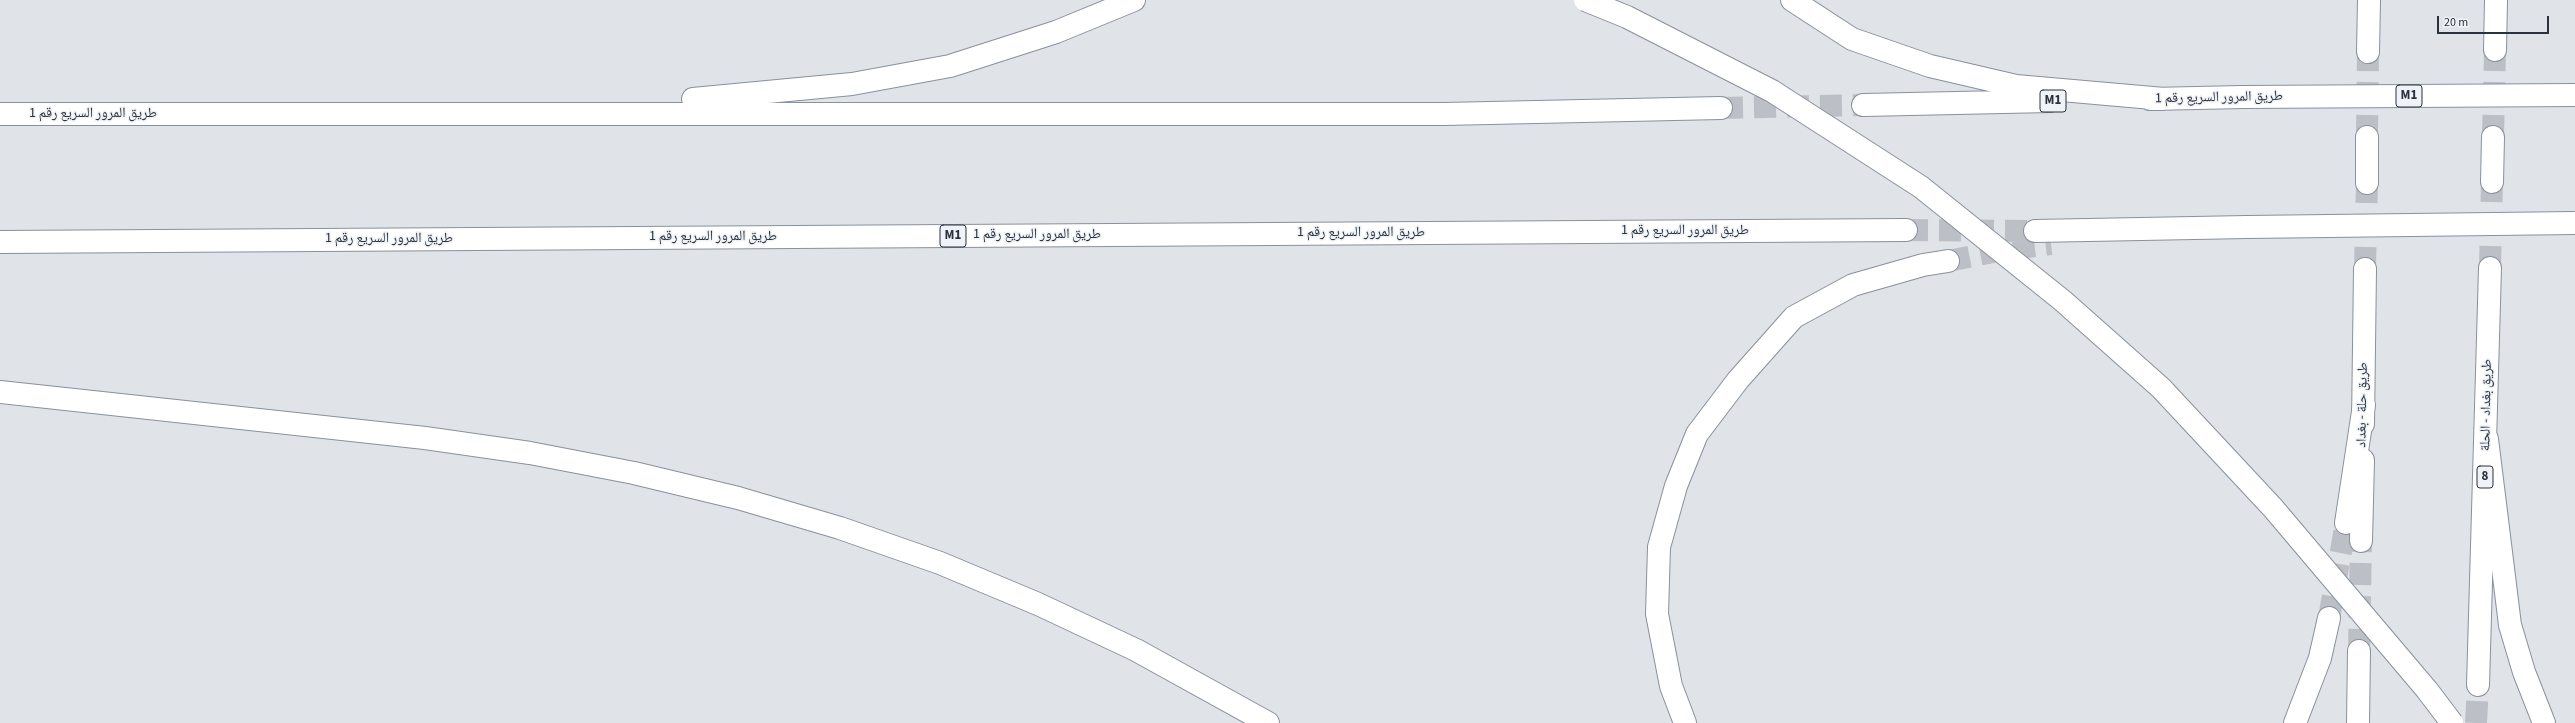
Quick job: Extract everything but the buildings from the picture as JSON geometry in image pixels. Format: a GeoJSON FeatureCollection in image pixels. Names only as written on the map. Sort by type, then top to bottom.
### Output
{"type":"FeatureCollection","features":[{"type":"Feature","properties":{"kind":"highway"},"geometry":{"type":"LineString","coordinates":[[512,112],[748,95],[852,84],[950,66],[1056,32],[1134,0]]}},
{"type":"Feature","properties":{"kind":"highway"},"geometry":{"type":"LineString","coordinates":[[1585,0],[1627,17],[1772,91],[1921,188],[2063,301],[2161,388],[2273,508],[2427,690],[2452,723]]}},
{"type":"Feature","properties":{"kind":"highway"},"geometry":{"type":"LineString","coordinates":[[1792,0],[1852,39],[1930,66],[2016,86],[2164,99]]}},
{"type":"Feature","properties":{"kind":"highway"},"geometry":{"type":"LineString","coordinates":[[2368,52],[2369,0]]}},
{"type":"Feature","properties":{"kind":"highway"},"geometry":{"type":"LineString","coordinates":[[2495,50],[2496,0]]}},
{"type":"Feature","properties":{"kind":"highway","name":"طريق المرور السريع رقم 1"},"geometry":{"type":"LineString","coordinates":[[1863,105],[2164,99],[2575,95]]}},
{"type":"Feature","properties":{"kind":"highway","name":"طريق المرور السريع رقم 1"},"geometry":{"type":"LineString","coordinates":[[0,114],[512,112],[1444,114],[1721,108]]}},
{"type":"Feature","properties":{"kind":"highway"},"geometry":{"type":"LineString","coordinates":[[2367,137],[2367,184]]}},
{"type":"Feature","properties":{"kind":"highway"},"geometry":{"type":"LineString","coordinates":[[2492,182],[2494,137]]}},
{"type":"Feature","properties":{"kind":"highway"},"geometry":{"type":"LineString","coordinates":[[2043,238],[2163,229],[2575,223]]}},
{"type":"Feature","properties":{"kind":"highway","name":"طريق المرور السريع رقم 1"},"geometry":{"type":"LineString","coordinates":[[0,242],[1906,230]]}},
{"type":"Feature","properties":{"kind":"highway"},"geometry":{"type":"LineString","coordinates":[[1685,723],[1671,686],[1657,614],[1659,547],[1676,486],[1697,434],[1738,380],[1794,317],[1853,285],[1922,265],[1948,261]]}},
{"type":"Feature","properties":{"kind":"highway","name":"طريق بغداد - الحلة"},"geometry":{"type":"LineString","coordinates":[[2478,685],[2487,439],[2490,268]]}},
{"type":"Feature","properties":{"kind":"highway","name":"طريق حلة - بغداد"},"geometry":{"type":"LineString","coordinates":[[2361,540],[2365,269]]}},
{"type":"Feature","properties":{"kind":"highway"},"geometry":{"type":"LineString","coordinates":[[0,392],[425,438],[530,453],[634,473],[738,498],[840,528],[940,563],[1038,604],[1136,650],[1268,723]]}},
{"type":"Feature","properties":{"kind":"highway"},"geometry":{"type":"LineString","coordinates":[[2346,523],[2364,405]]}},
{"type":"Feature","properties":{"kind":"highway"},"geometry":{"type":"LineString","coordinates":[[2487,439],[2510,625],[2524,672],[2544,723]]}},
{"type":"Feature","properties":{"kind":"highway"},"geometry":{"type":"LineString","coordinates":[[2295,723],[2320,658],[2329,618]]}},
{"type":"Feature","properties":{"kind":"highway"},"geometry":{"type":"LineString","coordinates":[[2358,723],[2359,651]]}},
{"type":"Feature","properties":{"kind":"tunnel"},"geometry":{"type":"LineString","coordinates":[[2493,137],[2495,50]]}},
{"type":"Feature","properties":{"kind":"tunnel"},"geometry":{"type":"LineString","coordinates":[[2367,137],[2368,52]]}},
{"type":"Feature","properties":{"kind":"tunnel"},"geometry":{"type":"LineString","coordinates":[[1721,108],[1863,105]]}},
{"type":"Feature","properties":{"kind":"tunnel"},"geometry":{"type":"LineString","coordinates":[[2490,268],[2492,182]]}},
{"type":"Feature","properties":{"kind":"tunnel"},"geometry":{"type":"LineString","coordinates":[[2365,269],[2367,183]]}},
{"type":"Feature","properties":{"kind":"tunnel"},"geometry":{"type":"LineString","coordinates":[[1906,230],[2035,231]]}},
{"type":"Feature","properties":{"kind":"tunnel"},"geometry":{"type":"LineString","coordinates":[[1948,261],[2003,250],[2051,244]]}},
{"type":"Feature","properties":{"kind":"tunnel"},"geometry":{"type":"LineString","coordinates":[[2329,618],[2346,523]]}},
{"type":"Feature","properties":{"kind":"tunnel"},"geometry":{"type":"LineString","coordinates":[[2359,651],[2361,541]]}},
{"type":"Feature","properties":{"kind":"tunnel"},"geometry":{"type":"LineString","coordinates":[[2476,723],[2478,685]]}}]}
